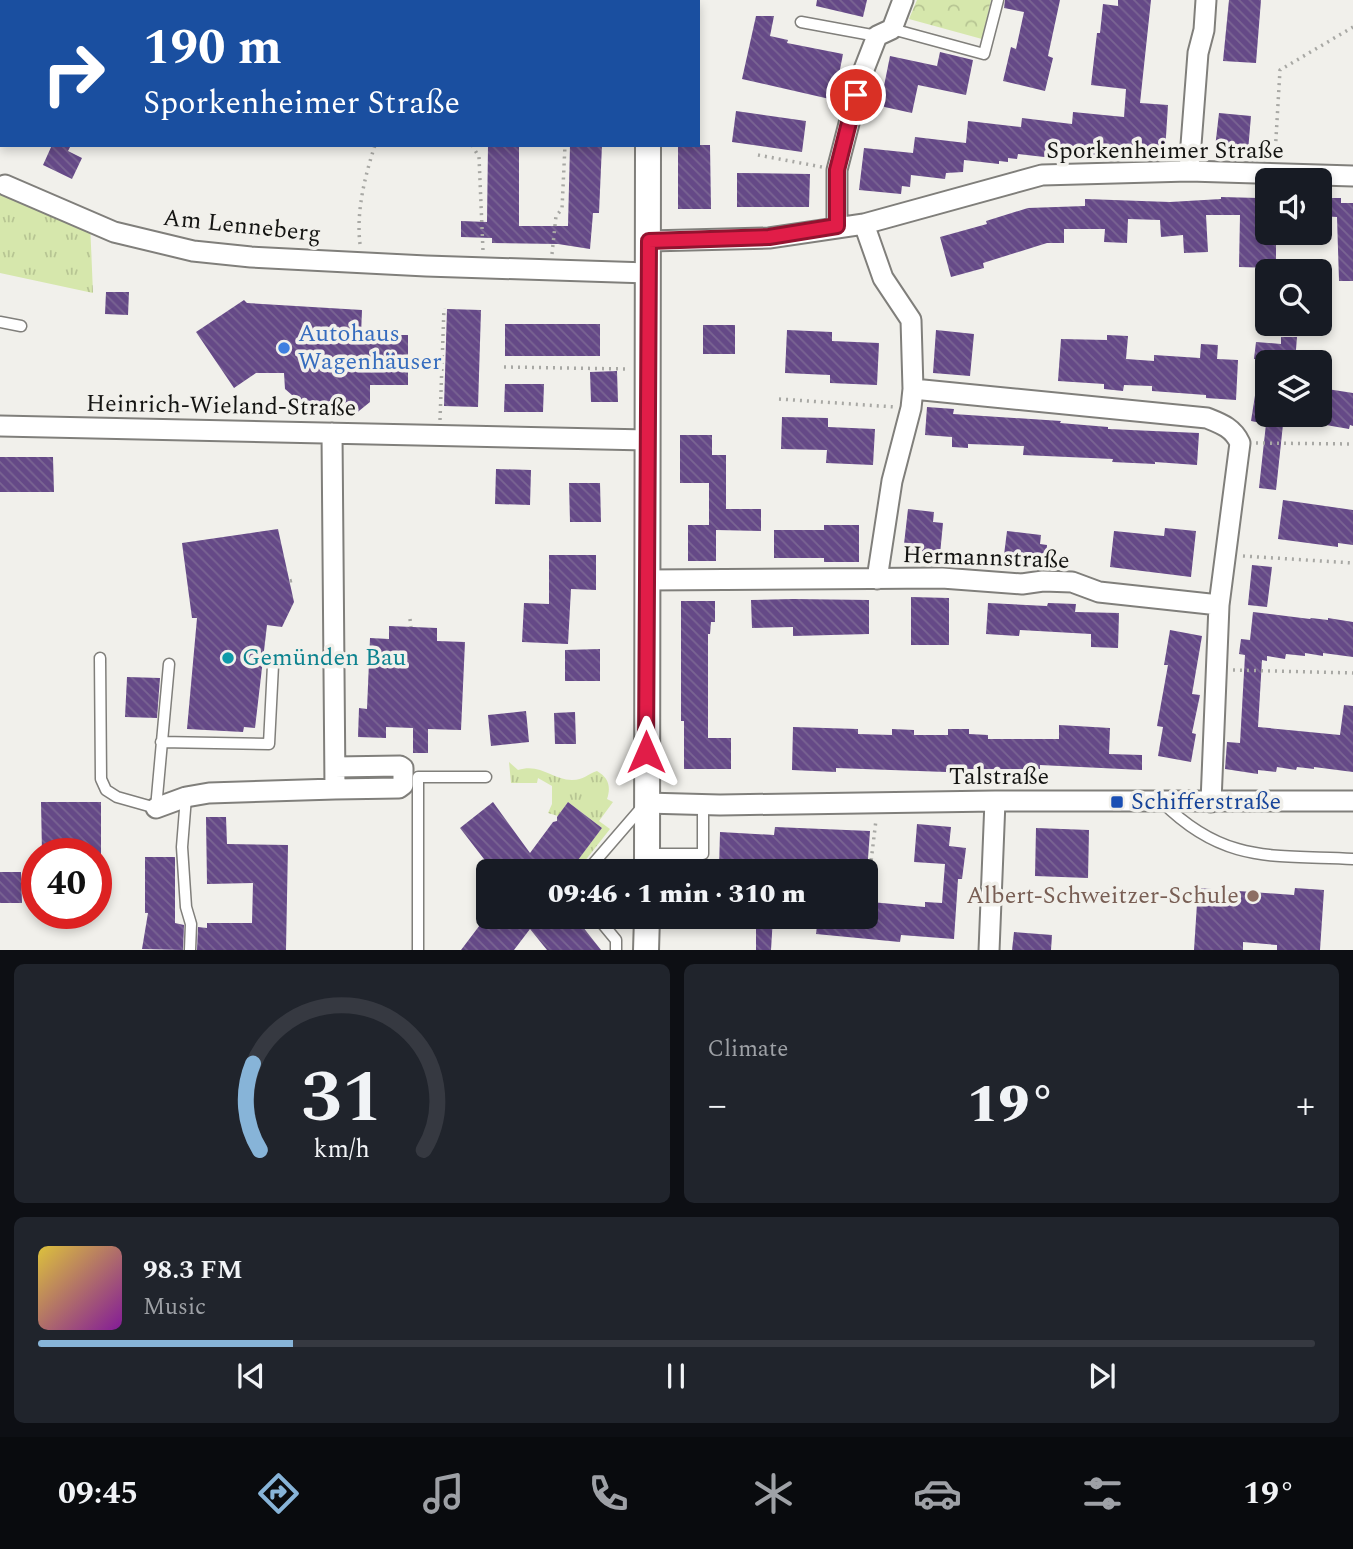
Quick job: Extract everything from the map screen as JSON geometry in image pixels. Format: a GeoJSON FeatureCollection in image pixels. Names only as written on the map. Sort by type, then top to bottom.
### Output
{"type":"FeatureCollection","features":[{"type":"Feature","properties":{"kind":"street"},"geometry":{"type":"LineString","coordinates":[[837,226],[837,170],[861,77],[903,0]]}},
{"type":"Feature","properties":{"kind":"street"},"geometry":{"type":"LineString","coordinates":[[1189,171],[1198,53],[1204,30],[1206,0]]}},
{"type":"Feature","properties":{"kind":"street"},"geometry":{"type":"LineString","coordinates":[[647,859],[648,147]]}},
{"type":"Feature","properties":{"kind":"street","name":"Sporkenheimer Straße"},"geometry":{"type":"LineString","coordinates":[[649,241],[769,237],[864,224],[1042,175],[1189,171],[1255,174]]}},
{"type":"Feature","properties":{"kind":"street","name":"Sporkenheimer Straße"},"geometry":{"type":"LineString","coordinates":[[1332,176],[1353,176]]}},
{"type":"Feature","properties":{"kind":"street","name":"Am Lenneberg"},"geometry":{"type":"LineString","coordinates":[[5,185],[114,232],[193,251],[251,257],[373,263],[648,273]]}},
{"type":"Feature","properties":{"kind":"street","name":"Hermannstraße"},"geometry":{"type":"LineString","coordinates":[[864,224],[883,278],[911,320],[912,399],[892,481],[877,579]]}},
{"type":"Feature","properties":{"kind":"street"},"geometry":{"type":"LineString","coordinates":[[912,399],[1207,418],[1225,425],[1236,434],[1240,443],[1219,605],[1211,802]]}},
{"type":"Feature","properties":{"kind":"street","name":"Heinrich-Wieland-Straße"},"geometry":{"type":"LineString","coordinates":[[0,426],[647,440]]}},
{"type":"Feature","properties":{"kind":"street"},"geometry":{"type":"LineString","coordinates":[[332,433],[335,789]]}},
{"type":"Feature","properties":{"kind":"street","name":"Hermannstraße"},"geometry":{"type":"LineString","coordinates":[[646,580],[942,578],[1021,584],[1043,581],[1072,582],[1099,592],[1219,605]]}},
{"type":"Feature","properties":{"kind":"street"},"geometry":{"type":"LineString","coordinates":[[156,808],[186,797],[209,793],[399,788],[403,785],[403,768],[400,766],[335,767]]}},
{"type":"Feature","properties":{"kind":"street","name":"Talstraße"},"geometry":{"type":"LineString","coordinates":[[646,803],[703,805],[1353,801]]}},
{"type":"Feature","properties":{"kind":"street"},"geometry":{"type":"LineString","coordinates":[[989,950],[995,802]]}},
{"type":"Feature","properties":{"kind":"street"},"geometry":{"type":"LineString","coordinates":[[646,929],[646,950]]}},
{"type":"Feature","properties":{"kind":"lane"},"geometry":{"type":"LineString","coordinates":[[801,22],[884,33],[984,54],[998,0]]}},
{"type":"Feature","properties":{"kind":"lane"},"geometry":{"type":"LineString","coordinates":[[0,322],[21,326]]}},
{"type":"Feature","properties":{"kind":"lane"},"geometry":{"type":"LineString","coordinates":[[100,658],[101,779],[106,790],[117,797],[156,808],[169,664]]}},
{"type":"Feature","properties":{"kind":"lane"},"geometry":{"type":"LineString","coordinates":[[162,742],[269,744],[273,664]]}},
{"type":"Feature","properties":{"kind":"lane"},"geometry":{"type":"LineString","coordinates":[[418,950],[418,777],[486,777]]}},
{"type":"Feature","properties":{"kind":"lane"},"geometry":{"type":"LineString","coordinates":[[186,797],[182,848],[186,906],[191,924],[190,950]]}},
{"type":"Feature","properties":{"kind":"lane"},"geometry":{"type":"LineString","coordinates":[[1162,802],[1202,836],[1226,847],[1249,853],[1353,859]]}},
{"type":"Feature","properties":{"kind":"lane"},"geometry":{"type":"LineString","coordinates":[[597,859],[646,803]]}},
{"type":"Feature","properties":{"kind":"lane"},"geometry":{"type":"LineString","coordinates":[[668,859],[703,854],[703,805]]}},
{"type":"Feature","properties":{"kind":"lane"},"geometry":{"type":"LineString","coordinates":[[607,929],[616,940],[616,950]]}},
{"type":"Feature","properties":{"kind":"path"},"geometry":{"type":"LineString","coordinates":[[1273,168],[1280,70],[1353,27]]}},
{"type":"Feature","properties":{"kind":"path"},"geometry":{"type":"LineString","coordinates":[[373,263],[361,247],[358,229],[368,168],[374,147]]}},
{"type":"Feature","properties":{"kind":"path"},"geometry":{"type":"LineString","coordinates":[[473,147],[479,157],[484,267]]}},
{"type":"Feature","properties":{"kind":"path"},"geometry":{"type":"LineString","coordinates":[[552,270],[556,216],[562,209],[565,147]]}},
{"type":"Feature","properties":{"kind":"path"},"geometry":{"type":"LineString","coordinates":[[758,155],[837,170]]}},
{"type":"Feature","properties":{"kind":"path"},"geometry":{"type":"LineString","coordinates":[[440,436],[444,308]]}},
{"type":"Feature","properties":{"kind":"path"},"geometry":{"type":"LineString","coordinates":[[503,367],[632,369]]}},
{"type":"Feature","properties":{"kind":"path"},"geometry":{"type":"LineString","coordinates":[[779,399],[912,399]]}},
{"type":"Feature","properties":{"kind":"path"},"geometry":{"type":"LineString","coordinates":[[1240,443],[1353,444]]}},
{"type":"Feature","properties":{"kind":"path"},"geometry":{"type":"LineString","coordinates":[[1227,555],[1353,563]]}},
{"type":"Feature","properties":{"kind":"path"},"geometry":{"type":"LineString","coordinates":[[410,619],[411,627]]}},
{"type":"Feature","properties":{"kind":"path"},"geometry":{"type":"LineString","coordinates":[[1217,670],[1353,673]]}},
{"type":"Feature","properties":{"kind":"path"},"geometry":{"type":"LineString","coordinates":[[871,859],[876,818]]}},
{"type":"Feature","properties":{"kind":"green space"},"geometry":{"type":"Polygon","coordinates":[[[917,0],[991,0],[982,39],[909,19],[917,0]]]}},
{"type":"Feature","properties":{"kind":"green space"},"geometry":{"type":"Polygon","coordinates":[[[0,184],[90,222],[93,293],[0,273],[0,184]]]}},
{"type":"Feature","properties":{"kind":"green space"},"geometry":{"type":"Polygon","coordinates":[[[509,762],[518,770],[540,770],[572,780],[597,771],[609,787],[607,799],[613,802],[599,821],[610,829],[586,859],[578,859],[602,828],[568,802],[558,816],[548,813],[552,804],[552,786],[538,778],[537,783],[511,783],[509,762]]]}},
{"type":"Feature","properties":{"kind":"building"},"geometry":{"type":"Polygon","coordinates":[[[817,0],[867,0],[863,17],[816,6],[817,0]]]}},
{"type":"Feature","properties":{"kind":"building"},"geometry":{"type":"Polygon","coordinates":[[[1005,0],[1060,0],[1048,56],[1053,58],[1045,91],[1003,81],[1011,47],[1016,49],[1024,12],[1004,8],[1005,0]]]}},
{"type":"Feature","properties":{"kind":"building"},"geometry":{"type":"Polygon","coordinates":[[[1118,0],[1151,0],[1140,103],[1168,105],[1165,152],[1107,148],[1106,156],[1054,151],[1053,158],[1018,154],[1017,159],[1008,158],[1008,162],[999,161],[999,164],[964,160],[963,172],[946,173],[945,179],[911,175],[910,187],[902,186],[901,194],[859,190],[864,148],[913,153],[915,137],[966,143],[968,121],[1021,127],[1022,118],[1072,124],[1073,112],[1124,117],[1126,89],[1091,85],[1103,4],[1118,6],[1118,0]]]}},
{"type":"Feature","properties":{"kind":"building"},"geometry":{"type":"Polygon","coordinates":[[[1229,0],[1261,0],[1256,63],[1223,61],[1229,0]]]}},
{"type":"Feature","properties":{"kind":"building"},"geometry":{"type":"Polygon","coordinates":[[[756,16],[774,16],[770,36],[788,40],[787,43],[843,54],[834,100],[742,79],[756,16]]]}},
{"type":"Feature","properties":{"kind":"building"},"geometry":{"type":"Polygon","coordinates":[[[940,52],[973,60],[966,95],[918,85],[912,113],[880,106],[890,56],[937,66],[940,52]]]}},
{"type":"Feature","properties":{"kind":"building"},"geometry":{"type":"Polygon","coordinates":[[[736,111],[806,121],[802,152],[732,142],[736,111]]]}},
{"type":"Feature","properties":{"kind":"building"},"geometry":{"type":"Polygon","coordinates":[[[1219,113],[1251,116],[1248,151],[1215,148],[1219,113]]]}},
{"type":"Feature","properties":{"kind":"building"},"geometry":{"type":"Polygon","coordinates":[[[710,145],[711,209],[678,209],[678,147],[710,145]]]}},
{"type":"Feature","properties":{"kind":"building"},"geometry":{"type":"Polygon","coordinates":[[[51,147],[70,147],[68,151],[82,158],[72,179],[43,165],[51,147]]]}},
{"type":"Feature","properties":{"kind":"building"},"geometry":{"type":"Polygon","coordinates":[[[488,147],[519,147],[519,226],[568,226],[570,147],[602,147],[599,213],[593,213],[590,249],[558,244],[492,243],[492,238],[461,237],[461,221],[487,222],[488,147]]]}},
{"type":"Feature","properties":{"kind":"building"},"geometry":{"type":"Polygon","coordinates":[[[737,173],[810,174],[809,207],[737,207],[737,173]]]}},
{"type":"Feature","properties":{"kind":"building"},"geometry":{"type":"Polygon","coordinates":[[[1255,198],[1255,245],[1276,245],[1276,259],[1255,259],[1255,267],[1239,267],[1240,215],[1206,215],[1208,252],[1184,253],[1183,235],[1161,237],[1160,220],[1128,219],[1127,243],[1104,242],[1105,229],[1064,229],[1064,243],[1047,243],[983,263],[984,268],[951,277],[940,237],[987,224],[986,221],[1028,208],[1085,206],[1085,199],[1170,202],[1255,198]]]}},
{"type":"Feature","properties":{"kind":"building"},"geometry":{"type":"Polygon","coordinates":[[[1332,198],[1341,198],[1341,203],[1353,203],[1353,281],[1339,281],[1337,217],[1332,217],[1332,198]]]}},
{"type":"Feature","properties":{"kind":"building"},"geometry":{"type":"Polygon","coordinates":[[[106,292],[129,292],[128,315],[105,314],[106,292]]]}},
{"type":"Feature","properties":{"kind":"building","name":"Autohaus Wagenhäuser"},"geometry":{"type":"Polygon","coordinates":[[[244,300],[247,303],[362,310],[361,335],[408,335],[408,385],[370,385],[370,402],[354,415],[337,415],[330,405],[322,415],[302,415],[291,405],[292,395],[285,389],[284,373],[256,373],[234,388],[196,332],[244,300]]]}},
{"type":"Feature","properties":{"kind":"building"},"geometry":{"type":"Polygon","coordinates":[[[447,309],[481,310],[478,407],[444,406],[447,309]]]}},
{"type":"Feature","properties":{"kind":"building"},"geometry":{"type":"Polygon","coordinates":[[[505,324],[600,324],[600,356],[505,356],[505,324]]]}},
{"type":"Feature","properties":{"kind":"building"},"geometry":{"type":"Polygon","coordinates":[[[703,325],[735,325],[735,354],[703,354],[703,325]]]}},
{"type":"Feature","properties":{"kind":"building"},"geometry":{"type":"Polygon","coordinates":[[[787,330],[832,332],[832,341],[879,343],[877,385],[830,383],[830,375],[785,373],[787,330]]]}},
{"type":"Feature","properties":{"kind":"building"},"geometry":{"type":"Polygon","coordinates":[[[936,330],[974,334],[970,376],[933,373],[936,330]]]}},
{"type":"Feature","properties":{"kind":"building"},"geometry":{"type":"Polygon","coordinates":[[[1107,335],[1128,336],[1126,359],[1154,361],[1154,355],[1200,358],[1201,344],[1218,345],[1217,359],[1238,360],[1236,400],[1152,391],[1152,386],[1124,385],[1123,391],[1104,389],[1104,384],[1058,381],[1061,339],[1107,340],[1107,335]]]}},
{"type":"Feature","properties":{"kind":"building"},"geometry":{"type":"Polygon","coordinates":[[[1281,337],[1297,337],[1296,350],[1255,350],[1256,342],[1281,344],[1281,337]]]}},
{"type":"Feature","properties":{"kind":"building"},"geometry":{"type":"Polygon","coordinates":[[[617,371],[618,402],[591,402],[590,372],[617,371]]]}},
{"type":"Feature","properties":{"kind":"building"},"geometry":{"type":"Polygon","coordinates":[[[505,384],[544,384],[543,412],[504,412],[505,384]]]}},
{"type":"Feature","properties":{"kind":"building"},"geometry":{"type":"Polygon","coordinates":[[[1332,390],[1353,393],[1353,426],[1350,425],[1349,429],[1332,426],[1332,390]]]}},
{"type":"Feature","properties":{"kind":"building"},"geometry":{"type":"Polygon","coordinates":[[[1255,396],[1255,422],[1251,421],[1255,396]]]}},
{"type":"Feature","properties":{"kind":"building"},"geometry":{"type":"Polygon","coordinates":[[[927,407],[954,409],[953,414],[1061,421],[1060,423],[1108,429],[1199,433],[1197,465],[1023,455],[1024,446],[968,444],[968,448],[952,447],[952,437],[925,435],[927,407]]]}},
{"type":"Feature","properties":{"kind":"building"},"geometry":{"type":"Polygon","coordinates":[[[782,417],[828,418],[828,427],[875,429],[873,465],[826,463],[827,450],[781,449],[782,417]]]}},
{"type":"Feature","properties":{"kind":"building"},"geometry":{"type":"Polygon","coordinates":[[[1266,427],[1283,427],[1276,490],[1259,488],[1266,427]]]}},
{"type":"Feature","properties":{"kind":"building"},"geometry":{"type":"Polygon","coordinates":[[[680,435],[712,435],[712,455],[726,455],[726,509],[761,509],[761,531],[716,530],[716,561],[688,561],[688,525],[709,525],[709,483],[680,483],[680,435]]]}},
{"type":"Feature","properties":{"kind":"building"},"geometry":{"type":"Polygon","coordinates":[[[0,457],[53,457],[54,492],[0,492],[0,457]]]}},
{"type":"Feature","properties":{"kind":"building"},"geometry":{"type":"Polygon","coordinates":[[[496,469],[531,470],[530,505],[495,504],[496,469]]]}},
{"type":"Feature","properties":{"kind":"building"},"geometry":{"type":"Polygon","coordinates":[[[569,483],[600,483],[601,522],[570,522],[569,483]]]}},
{"type":"Feature","properties":{"kind":"building"},"geometry":{"type":"Polygon","coordinates":[[[1283,500],[1353,510],[1353,545],[1338,543],[1338,547],[1278,539],[1283,500]]]}},
{"type":"Feature","properties":{"kind":"building"},"geometry":{"type":"Polygon","coordinates":[[[908,509],[934,512],[933,522],[943,523],[940,554],[910,551],[904,544],[908,509]]]}},
{"type":"Feature","properties":{"kind":"building"},"geometry":{"type":"Polygon","coordinates":[[[824,525],[859,525],[859,562],[824,562],[824,558],[774,558],[774,530],[824,530],[824,525]]]}},
{"type":"Feature","properties":{"kind":"building"},"geometry":{"type":"Polygon","coordinates":[[[1165,528],[1196,531],[1191,577],[1110,567],[1114,531],[1164,536],[1165,528]]]}},
{"type":"Feature","properties":{"kind":"building","name":"Gemünden Bau"},"geometry":{"type":"Polygon","coordinates":[[[278,529],[294,602],[282,627],[267,625],[255,728],[244,727],[243,732],[187,729],[197,618],[192,618],[182,543],[278,529]]]}},
{"type":"Feature","properties":{"kind":"building"},"geometry":{"type":"Polygon","coordinates":[[[1007,531],[1041,535],[1040,544],[1047,545],[1046,562],[1038,561],[1037,567],[1003,563],[1007,531]]]}},
{"type":"Feature","properties":{"kind":"building"},"geometry":{"type":"Polygon","coordinates":[[[549,555],[596,555],[596,590],[571,589],[568,644],[522,642],[524,603],[549,604],[549,555]]]}},
{"type":"Feature","properties":{"kind":"building"},"geometry":{"type":"Polygon","coordinates":[[[1252,565],[1272,567],[1267,607],[1248,605],[1252,565]]]}},
{"type":"Feature","properties":{"kind":"building"},"geometry":{"type":"Polygon","coordinates":[[[911,597],[949,598],[949,645],[911,645],[911,597]]]}},
{"type":"Feature","properties":{"kind":"building"},"geometry":{"type":"Polygon","coordinates":[[[751,600],[869,600],[869,634],[793,636],[793,627],[752,628],[751,600]]]}},
{"type":"Feature","properties":{"kind":"building"},"geometry":{"type":"Polygon","coordinates":[[[681,601],[715,601],[715,622],[711,622],[708,634],[708,738],[731,738],[731,769],[684,769],[684,721],[681,721],[681,601]]]}},
{"type":"Feature","properties":{"kind":"building"},"geometry":{"type":"Polygon","coordinates":[[[988,603],[1047,606],[1048,603],[1076,604],[1075,612],[1119,613],[1118,648],[1091,647],[1091,634],[1020,630],[1019,636],[986,634],[988,603]]]}},
{"type":"Feature","properties":{"kind":"building"},"geometry":{"type":"Polygon","coordinates":[[[1253,612],[1353,622],[1353,657],[1305,653],[1305,656],[1286,654],[1285,659],[1267,656],[1267,661],[1262,660],[1258,727],[1340,735],[1344,705],[1353,706],[1353,772],[1314,767],[1297,767],[1296,770],[1277,767],[1276,772],[1258,770],[1258,774],[1225,769],[1227,742],[1240,743],[1245,655],[1239,654],[1241,639],[1250,640],[1253,612]]]}},
{"type":"Feature","properties":{"kind":"building"},"geometry":{"type":"Polygon","coordinates":[[[389,626],[437,628],[437,641],[465,642],[461,730],[428,729],[428,753],[413,753],[413,728],[386,727],[386,738],[358,737],[359,708],[367,709],[370,638],[389,639],[389,626]]]}},
{"type":"Feature","properties":{"kind":"building"},"geometry":{"type":"Polygon","coordinates":[[[1170,630],[1202,636],[1192,694],[1200,695],[1192,733],[1196,734],[1191,762],[1158,756],[1163,727],[1157,726],[1168,665],[1164,665],[1170,630]]]}},
{"type":"Feature","properties":{"kind":"building"},"geometry":{"type":"Polygon","coordinates":[[[600,649],[600,681],[565,681],[565,650],[600,649]]]}},
{"type":"Feature","properties":{"kind":"building"},"geometry":{"type":"Polygon","coordinates":[[[127,677],[160,678],[157,718],[125,717],[127,677]]]}},
{"type":"Feature","properties":{"kind":"building"},"geometry":{"type":"Polygon","coordinates":[[[526,711],[529,742],[491,746],[488,715],[526,711]]]}},
{"type":"Feature","properties":{"kind":"building"},"geometry":{"type":"Polygon","coordinates":[[[575,712],[576,744],[555,744],[554,713],[575,712]]]}},
{"type":"Feature","properties":{"kind":"building"},"geometry":{"type":"Polygon","coordinates":[[[1059,725],[1110,728],[1109,754],[1142,755],[1142,770],[1040,765],[1040,769],[946,769],[946,772],[836,768],[836,772],[792,770],[793,727],[858,729],[858,734],[892,735],[892,729],[914,730],[914,735],[948,735],[948,729],[969,729],[969,734],[988,735],[988,739],[1059,739],[1059,725]]]}},
{"type":"Feature","properties":{"kind":"building"},"geometry":{"type":"Polygon","coordinates":[[[41,802],[101,802],[101,838],[42,838],[41,802]]]}},
{"type":"Feature","properties":{"kind":"building"},"geometry":{"type":"Polygon","coordinates":[[[493,802],[530,853],[553,822],[557,821],[568,802],[602,828],[579,859],[484,859],[460,828],[493,802]]]}},
{"type":"Feature","properties":{"kind":"building"},"geometry":{"type":"Polygon","coordinates":[[[206,817],[226,817],[227,844],[288,845],[286,950],[197,950],[198,927],[207,928],[207,923],[252,923],[253,883],[207,884],[206,817]]]}},
{"type":"Feature","properties":{"kind":"building"},"geometry":{"type":"Polygon","coordinates":[[[917,824],[951,827],[949,846],[966,848],[962,879],[958,879],[954,939],[901,935],[900,942],[816,934],[817,929],[878,929],[878,903],[925,907],[925,902],[942,903],[945,864],[914,862],[917,824]]]}},
{"type":"Feature","properties":{"kind":"building"},"geometry":{"type":"Polygon","coordinates":[[[775,827],[870,831],[868,859],[719,859],[720,832],[774,835],[775,827]]]}},
{"type":"Feature","properties":{"kind":"building"},"geometry":{"type":"Polygon","coordinates":[[[1036,828],[1089,830],[1088,878],[1035,876],[1036,828]]]}},
{"type":"Feature","properties":{"kind":"building"},"geometry":{"type":"Polygon","coordinates":[[[145,857],[175,857],[175,923],[184,925],[183,950],[142,949],[148,913],[145,913],[145,857]]]}},
{"type":"Feature","properties":{"kind":"building"},"geometry":{"type":"Polygon","coordinates":[[[0,872],[21,872],[21,903],[0,903],[0,872]]]}},
{"type":"Feature","properties":{"kind":"building"},"geometry":{"type":"Polygon","coordinates":[[[1198,888],[1294,895],[1295,888],[1324,890],[1320,950],[1277,950],[1277,945],[1243,942],[1243,950],[1194,950],[1198,888]]]}},
{"type":"Feature","properties":{"kind":"building"},"geometry":{"type":"Polygon","coordinates":[[[477,929],[530,929],[514,950],[461,950],[477,929]]]}},
{"type":"Feature","properties":{"kind":"building"},"geometry":{"type":"Polygon","coordinates":[[[530,929],[584,929],[601,950],[547,950],[530,929]]]}},
{"type":"Feature","properties":{"kind":"building"},"geometry":{"type":"Polygon","coordinates":[[[756,929],[772,929],[771,950],[756,950],[756,929]]]}},
{"type":"Feature","properties":{"kind":"building"},"geometry":{"type":"Polygon","coordinates":[[[1014,932],[1052,935],[1051,950],[1012,950],[1014,932]]]}},
{"type":"Feature","properties":{"kind":"place","name":"Autohaus Wagenhäuser"},"geometry":{"type":"Point","coordinates":[284,348]}},
{"type":"Feature","properties":{"kind":"place","name":"Gemünden Bau"},"geometry":{"type":"Point","coordinates":[228,658]}},
{"type":"Feature","properties":{"kind":"place","name":"Schifferstraße"},"geometry":{"type":"Point","coordinates":[1117,802]}},
{"type":"Feature","properties":{"kind":"place","name":"Albert-Schweitzer-Schule"},"geometry":{"type":"Point","coordinates":[1253,896]}},
{"type":"Feature","properties":{"kind":"route"},"geometry":{"type":"LineString","coordinates":[[646,752],[649,241],[785,236],[837,226],[837,170],[856,95]]}}]}
